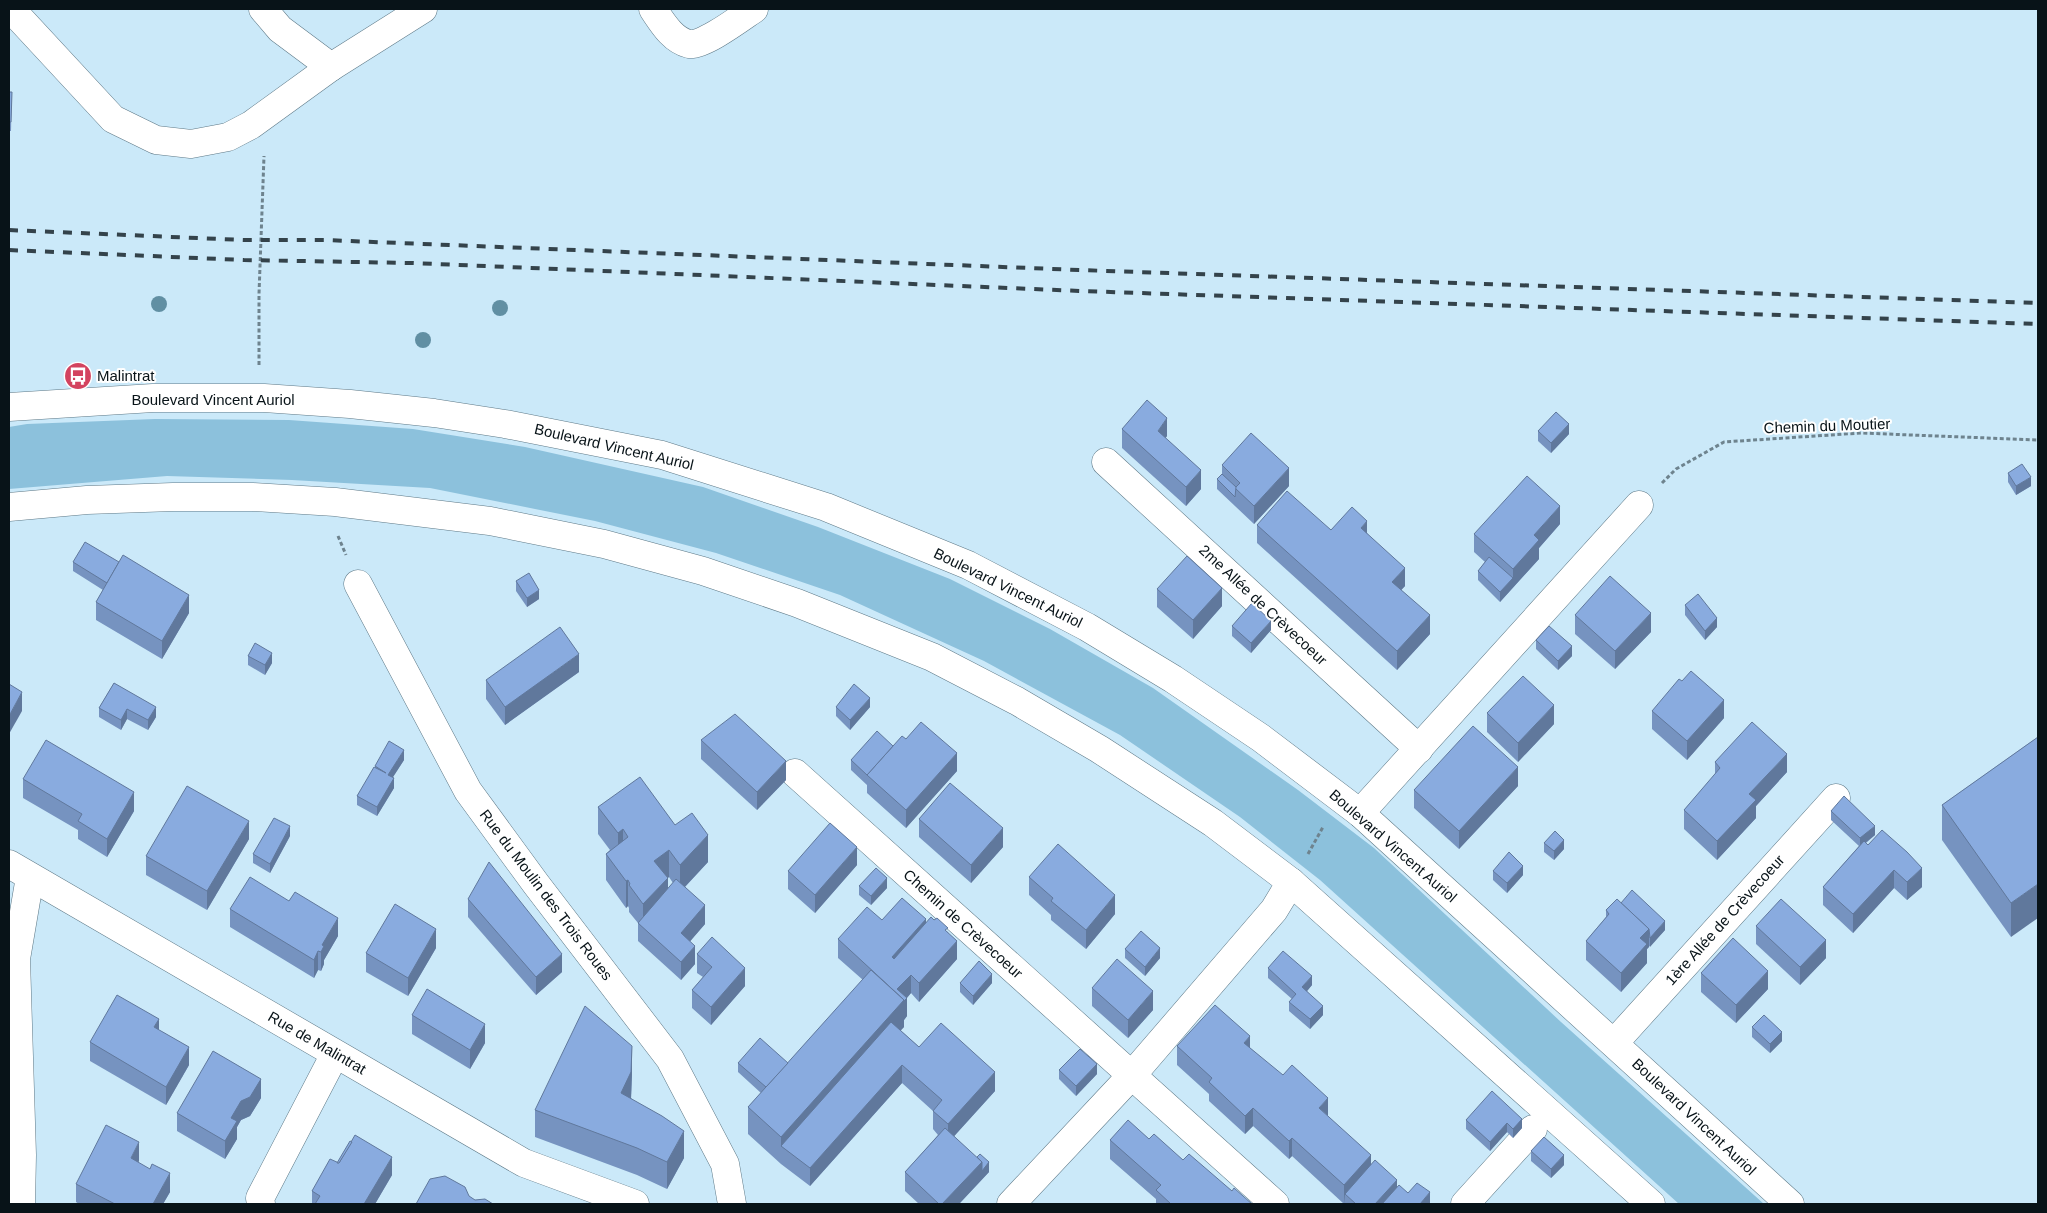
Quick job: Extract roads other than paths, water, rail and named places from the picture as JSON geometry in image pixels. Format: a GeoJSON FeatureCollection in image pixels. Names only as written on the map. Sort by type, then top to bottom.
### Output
{"type":"FeatureCollection","features":[{"type":"Feature","properties":{"kind":"street"},"geometry":{"type":"LineString","coordinates":[[11,9],[113,119],[156,140],[191,144],[228,137],[251,125],[330,67],[423,9]]}},
{"type":"Feature","properties":{"kind":"street"},"geometry":{"type":"LineString","coordinates":[[263,9],[280,29],[330,67]]}},
{"type":"Feature","properties":{"kind":"street"},"geometry":{"type":"LineString","coordinates":[[653,9],[665,27],[679,40],[691,45],[704,40],[754,9]]}},
{"type":"Feature","properties":{"kind":"street","name":"Boulevard Vincent Auriol"},"geometry":{"type":"LineString","coordinates":[[9,407],[96,401],[203,397],[264,398],[350,404],[434,413],[505,424],[662,455],[826,507],[968,565],[1087,627],[1173,679],[1261,738],[1350,805],[1790,1204]]}},
{"type":"Feature","properties":{"kind":"street","name":"2me Allée de Crèvecoeur"},"geometry":{"type":"LineString","coordinates":[[1106,462],[1419,748]]}},
{"type":"Feature","properties":{"kind":"street"},"geometry":{"type":"LineString","coordinates":[[9,507],[87,500],[253,497],[335,502],[490,521],[604,544],[703,571],[815,610],[932,657],[1017,701],[1099,749],[1205,818],[1291,882],[1651,1204]]}},
{"type":"Feature","properties":{"kind":"street"},"geometry":{"type":"LineString","coordinates":[[1350,805],[1419,748],[1639,505]]}},
{"type":"Feature","properties":{"kind":"street","name":"Rue du Moulin des Trois Roues"},"geometry":{"type":"LineString","coordinates":[[358,584],[468,791],[536,884],[670,1059],[726,1164],[732,1204]]}},
{"type":"Feature","properties":{"kind":"street","name":"Chemin de Crèvecoeur"},"geometry":{"type":"LineString","coordinates":[[794,773],[1274,1204]]}},
{"type":"Feature","properties":{"kind":"street","name":"1ère Allée de Crèvecoeur"},"geometry":{"type":"LineString","coordinates":[[1614,1043],[1836,798]]}},
{"type":"Feature","properties":{"kind":"street"},"geometry":{"type":"LineString","coordinates":[[19,870],[16,959],[15,1153],[21,1204]]}},
{"type":"Feature","properties":{"kind":"street","name":"Rue de Malintrat"},"geometry":{"type":"LineString","coordinates":[[19,870],[524,1163],[635,1204]]}},
{"type":"Feature","properties":{"kind":"street"},"geometry":{"type":"LineString","coordinates":[[1011,1204],[1132,1075],[1274,910],[1291,882]]}},
{"type":"Feature","properties":{"kind":"street"},"geometry":{"type":"LineString","coordinates":[[261,1204],[260,1198],[335,1054]]}},
{"type":"Feature","properties":{"kind":"street"},"geometry":{"type":"LineString","coordinates":[[1465,1204],[1533,1130]]}},
{"type":"Feature","properties":{"kind":"railway"},"geometry":{"type":"LineString","coordinates":[[9,230],[244,240],[324,240],[1079,270],[2038,303]]}},
{"type":"Feature","properties":{"kind":"railway"},"geometry":{"type":"LineString","coordinates":[[9,250],[244,260],[411,263],[1082,291],[2038,324]]}},
{"type":"Feature","properties":{"kind":"place","name":"Malintrat"},"geometry":{"type":"Point","coordinates":[78,376]}}]}
